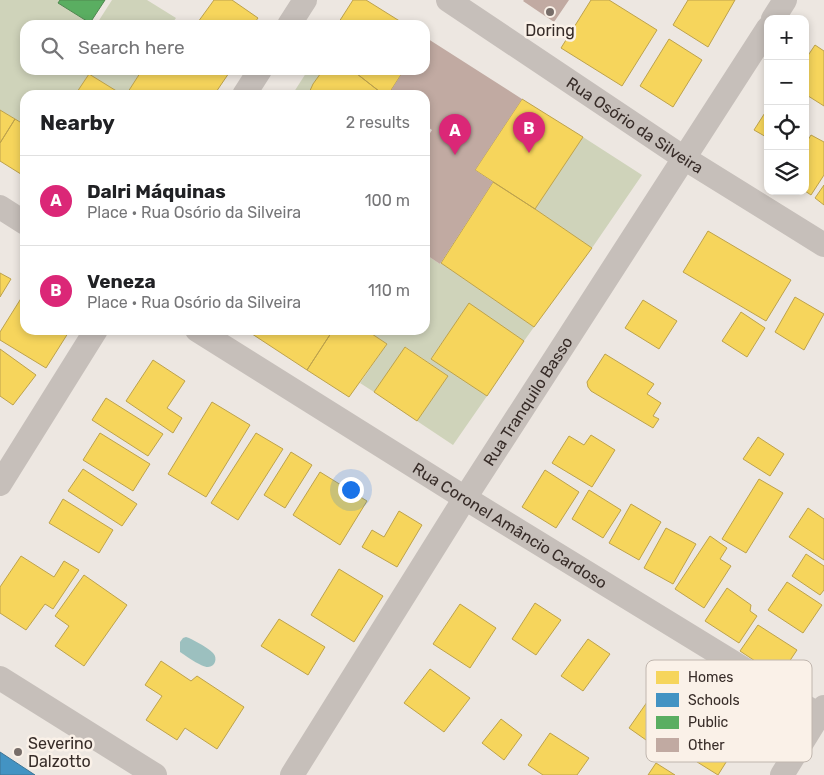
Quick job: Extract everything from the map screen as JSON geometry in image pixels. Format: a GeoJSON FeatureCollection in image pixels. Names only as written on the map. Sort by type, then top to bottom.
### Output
{"type":"FeatureCollection","features":[{"type":"Feature","properties":{"kind":"street"},"geometry":{"type":"LineString","coordinates":[[292,20],[305,0]]}},
{"type":"Feature","properties":{"kind":"street","name":"Rua Osório da Silveira"},"geometry":{"type":"LineString","coordinates":[[448,0],[684,158],[824,245]]}},
{"type":"Feature","properties":{"kind":"street"},"geometry":{"type":"LineString","coordinates":[[777,15],[786,0]]}},
{"type":"Feature","properties":{"kind":"street","name":"Rua Tranquilo Basso"},"geometry":{"type":"LineString","coordinates":[[292,775],[465,498],[764,34]]}},
{"type":"Feature","properties":{"kind":"street"},"geometry":{"type":"LineString","coordinates":[[247,90],[257,75]]}},
{"type":"Feature","properties":{"kind":"street"},"geometry":{"type":"LineString","coordinates":[[0,207],[20,220]]}},
{"type":"Feature","properties":{"kind":"street"},"geometry":{"type":"LineString","coordinates":[[0,484],[93,335]]}},
{"type":"Feature","properties":{"kind":"street","name":"Rua Coronel Amâncio Cardoso"},"geometry":{"type":"LineString","coordinates":[[204,335],[465,498],[733,660]]}},
{"type":"Feature","properties":{"kind":"street"},"geometry":{"type":"LineString","coordinates":[[0,678],[155,775]]}},
{"type":"Feature","properties":{"kind":"street"},"geometry":{"type":"LineString","coordinates":[[812,729],[822,714]]}},
{"type":"Feature","properties":{"kind":"street"},"geometry":{"type":"LineString","coordinates":[[782,775],[791,762]]}},
{"type":"Feature","properties":{"kind":"green space"},"geometry":{"type":"Polygon","coordinates":[[[0,0],[60,0],[58,3],[85,20],[20,20],[20,75],[88,75],[78,90],[20,90],[20,122],[0,110],[0,0]]]}},
{"type":"Feature","properties":{"kind":"green space"},"geometry":{"type":"Polygon","coordinates":[[[112,0],[147,0],[176,18],[175,20],[99,20],[112,0]]]}},
{"type":"Feature","properties":{"kind":"green space"},"geometry":{"type":"Polygon","coordinates":[[[91,75],[139,75],[129,90],[114,90],[91,75]]]}},
{"type":"Feature","properties":{"kind":"green space"},"geometry":{"type":"Polygon","coordinates":[[[305,75],[321,75],[311,90],[295,90],[305,75]]]}},
{"type":"Feature","properties":{"kind":"green space"},"geometry":{"type":"Polygon","coordinates":[[[583,137],[642,175],[592,248],[535,209],[583,137]]]}},
{"type":"Feature","properties":{"kind":"green space"},"geometry":{"type":"Polygon","coordinates":[[[430,257],[534,327],[524,341],[469,304],[431,358],[487,396],[453,445],[417,421],[448,376],[406,347],[374,392],[360,383],[387,344],[374,335],[430,335],[430,257]]]}},
{"type":"Feature","properties":{"kind":"water"},"geometry":{"type":"Polygon","coordinates":[[[186,637],[202,645],[215,655],[212,666],[202,665],[180,652],[180,642],[186,637]]]}},
{"type":"Feature","properties":{"kind":"building: Homes"},"geometry":{"type":"Polygon","coordinates":[[[214,0],[232,0],[258,18],[257,20],[199,20],[214,0]]]}},
{"type":"Feature","properties":{"kind":"building: Homes"},"geometry":{"type":"Polygon","coordinates":[[[353,0],[366,0],[398,20],[340,20],[353,0]]]}},
{"type":"Feature","properties":{"kind":"building: Homes"},"geometry":{"type":"Polygon","coordinates":[[[591,0],[609,0],[657,30],[622,86],[561,48],[591,0]]]}},
{"type":"Feature","properties":{"kind":"building: Homes"},"geometry":{"type":"Polygon","coordinates":[[[688,0],[735,0],[708,47],[673,25],[688,0]]]}},
{"type":"Feature","properties":{"kind":"building: Homes"},"geometry":{"type":"Polygon","coordinates":[[[669,39],[702,60],[673,107],[640,86],[669,39]]]}},
{"type":"Feature","properties":{"kind":"building: Homes"},"geometry":{"type":"Polygon","coordinates":[[[815,45],[824,51],[824,106],[809,97],[809,54],[815,45]]]}},
{"type":"Feature","properties":{"kind":"building: Homes"},"geometry":{"type":"Polygon","coordinates":[[[88,75],[91,75],[115,90],[78,90],[88,75]]]}},
{"type":"Feature","properties":{"kind":"building: Homes"},"geometry":{"type":"Polygon","coordinates":[[[139,75],[228,75],[217,90],[129,90],[139,75]]]}},
{"type":"Feature","properties":{"kind":"building: Homes"},"geometry":{"type":"Polygon","coordinates":[[[319,75],[358,75],[378,90],[310,90],[319,75]]]}},
{"type":"Feature","properties":{"kind":"building: Homes"},"geometry":{"type":"Polygon","coordinates":[[[358,75],[401,75],[391,90],[378,90],[358,75]]]}},
{"type":"Feature","properties":{"kind":"building: Homes"},"geometry":{"type":"Polygon","coordinates":[[[522,99],[583,137],[535,209],[475,170],[522,99]]]}},
{"type":"Feature","properties":{"kind":"building: Homes"},"geometry":{"type":"Polygon","coordinates":[[[0,110],[15,119],[0,143],[0,110]]]}},
{"type":"Feature","properties":{"kind":"building: Homes"},"geometry":{"type":"Polygon","coordinates":[[[764,114],[764,136],[754,130],[764,114]]]}},
{"type":"Feature","properties":{"kind":"building: Homes"},"geometry":{"type":"Polygon","coordinates":[[[15,119],[20,122],[20,174],[0,161],[0,143],[15,119]]]}},
{"type":"Feature","properties":{"kind":"building: Homes"},"geometry":{"type":"Polygon","coordinates":[[[811,135],[824,142],[824,175],[811,195],[809,194],[809,138],[811,135]]]}},
{"type":"Feature","properties":{"kind":"building: Homes"},"geometry":{"type":"Polygon","coordinates":[[[493,182],[592,248],[534,327],[441,263],[493,182]]]}},
{"type":"Feature","properties":{"kind":"building: Homes"},"geometry":{"type":"Polygon","coordinates":[[[824,185],[824,205],[815,198],[824,185]]]}},
{"type":"Feature","properties":{"kind":"building: Homes"},"geometry":{"type":"Polygon","coordinates":[[[708,231],[791,280],[766,321],[683,272],[708,231]]]}},
{"type":"Feature","properties":{"kind":"building: Homes"},"geometry":{"type":"Polygon","coordinates":[[[0,273],[11,279],[0,297],[0,273]]]}},
{"type":"Feature","properties":{"kind":"building: Homes"},"geometry":{"type":"Polygon","coordinates":[[[795,297],[824,314],[804,350],[775,332],[795,297]]]}},
{"type":"Feature","properties":{"kind":"building: Homes"},"geometry":{"type":"Polygon","coordinates":[[[20,300],[20,335],[67,335],[46,368],[0,340],[0,332],[20,300]]]}},
{"type":"Feature","properties":{"kind":"building: Homes"},"geometry":{"type":"Polygon","coordinates":[[[643,300],[677,321],[659,349],[625,328],[643,300]]]}},
{"type":"Feature","properties":{"kind":"building: Homes"},"geometry":{"type":"Polygon","coordinates":[[[469,303],[524,341],[487,396],[431,359],[469,303]]]}},
{"type":"Feature","properties":{"kind":"building: Homes"},"geometry":{"type":"Polygon","coordinates":[[[741,312],[765,328],[747,357],[722,341],[741,312]]]}},
{"type":"Feature","properties":{"kind":"building: Homes"},"geometry":{"type":"Polygon","coordinates":[[[254,335],[330,335],[307,370],[254,335]]]}},
{"type":"Feature","properties":{"kind":"building: Homes"},"geometry":{"type":"Polygon","coordinates":[[[330,335],[374,335],[387,344],[349,397],[307,370],[330,335]]]}},
{"type":"Feature","properties":{"kind":"building: Homes"},"geometry":{"type":"Polygon","coordinates":[[[405,347],[448,376],[417,421],[374,392],[405,347]]]}},
{"type":"Feature","properties":{"kind":"building: Homes"},"geometry":{"type":"Polygon","coordinates":[[[0,349],[36,375],[13,405],[0,396],[0,349]]]}},
{"type":"Feature","properties":{"kind":"building: Homes"},"geometry":{"type":"Polygon","coordinates":[[[605,354],[654,384],[647,394],[661,403],[653,416],[659,419],[653,428],[591,391],[588,387],[587,382],[605,354]]]}},
{"type":"Feature","properties":{"kind":"building: Homes"},"geometry":{"type":"Polygon","coordinates":[[[153,360],[185,381],[167,408],[182,418],[173,433],[126,401],[153,360]]]}},
{"type":"Feature","properties":{"kind":"building: Homes"},"geometry":{"type":"Polygon","coordinates":[[[106,398],[163,434],[148,456],[92,420],[106,398]]]}},
{"type":"Feature","properties":{"kind":"building: Homes"},"geometry":{"type":"Polygon","coordinates":[[[212,402],[250,425],[206,497],[168,474],[212,402]]]}},
{"type":"Feature","properties":{"kind":"building: Homes"},"geometry":{"type":"Polygon","coordinates":[[[100,433],[150,464],[133,491],[83,460],[100,433]]]}},
{"type":"Feature","properties":{"kind":"building: Homes"},"geometry":{"type":"Polygon","coordinates":[[[256,433],[283,449],[238,520],[211,503],[256,433]]]}},
{"type":"Feature","properties":{"kind":"building: Homes"},"geometry":{"type":"Polygon","coordinates":[[[591,435],[615,450],[592,487],[552,463],[569,436],[584,445],[591,435]]]}},
{"type":"Feature","properties":{"kind":"building: Homes"},"geometry":{"type":"Polygon","coordinates":[[[758,437],[784,454],[770,476],[743,459],[758,437]]]}},
{"type":"Feature","properties":{"kind":"building: Homes"},"geometry":{"type":"Polygon","coordinates":[[[291,452],[312,465],[285,508],[264,495],[291,452]]]}},
{"type":"Feature","properties":{"kind":"building: Homes"},"geometry":{"type":"Polygon","coordinates":[[[83,469],[137,504],[122,526],[68,491],[83,469]]]}},
{"type":"Feature","properties":{"kind":"building: Homes"},"geometry":{"type":"Polygon","coordinates":[[[545,470],[579,492],[556,528],[522,507],[545,470]]]}},
{"type":"Feature","properties":{"kind":"building: Homes"},"geometry":{"type":"Polygon","coordinates":[[[320,472],[367,501],[340,545],[293,515],[320,472]]]}},
{"type":"Feature","properties":{"kind":"building: Homes"},"geometry":{"type":"Polygon","coordinates":[[[759,479],[783,493],[746,553],[722,539],[759,479]]]}},
{"type":"Feature","properties":{"kind":"building: Homes"},"geometry":{"type":"Polygon","coordinates":[[[589,490],[621,510],[603,538],[572,519],[589,490]]]}},
{"type":"Feature","properties":{"kind":"building: Homes"},"geometry":{"type":"Polygon","coordinates":[[[63,499],[113,530],[99,553],[49,523],[63,499]]]}},
{"type":"Feature","properties":{"kind":"building: Homes"},"geometry":{"type":"Polygon","coordinates":[[[631,504],[661,522],[639,560],[609,543],[631,504]]]}},
{"type":"Feature","properties":{"kind":"building: Homes"},"geometry":{"type":"Polygon","coordinates":[[[808,508],[824,519],[824,560],[789,537],[808,508]]]}},
{"type":"Feature","properties":{"kind":"building: Homes"},"geometry":{"type":"Polygon","coordinates":[[[399,511],[422,525],[397,567],[362,547],[372,530],[384,537],[399,511]]]}},
{"type":"Feature","properties":{"kind":"building: Homes"},"geometry":{"type":"Polygon","coordinates":[[[666,528],[696,544],[673,584],[644,568],[666,528]]]}},
{"type":"Feature","properties":{"kind":"building: Homes"},"geometry":{"type":"Polygon","coordinates":[[[710,536],[727,548],[720,559],[731,566],[704,608],[675,589],[710,536]]]}},
{"type":"Feature","properties":{"kind":"building: Homes"},"geometry":{"type":"Polygon","coordinates":[[[806,554],[824,566],[824,590],[820,595],[792,576],[806,554]]]}},
{"type":"Feature","properties":{"kind":"building: Homes"},"geometry":{"type":"Polygon","coordinates":[[[21,556],[54,577],[64,561],[79,570],[53,609],[45,604],[26,630],[0,613],[0,587],[21,556]]]}},
{"type":"Feature","properties":{"kind":"building: Homes"},"geometry":{"type":"Polygon","coordinates":[[[339,569],[383,596],[354,642],[311,615],[339,569]]]}},
{"type":"Feature","properties":{"kind":"building: Homes"},"geometry":{"type":"Polygon","coordinates":[[[84,575],[127,605],[84,666],[55,646],[69,626],[55,616],[84,575]]]}},
{"type":"Feature","properties":{"kind":"building: Homes"},"geometry":{"type":"Polygon","coordinates":[[[787,582],[822,605],[803,633],[768,610],[787,582]]]}},
{"type":"Feature","properties":{"kind":"building: Homes"},"geometry":{"type":"Polygon","coordinates":[[[727,588],[751,605],[750,611],[757,616],[739,643],[705,621],[727,588]]]}},
{"type":"Feature","properties":{"kind":"building: Homes"},"geometry":{"type":"Polygon","coordinates":[[[535,603],[561,620],[536,655],[512,639],[535,603]]]}},
{"type":"Feature","properties":{"kind":"building: Homes"},"geometry":{"type":"Polygon","coordinates":[[[460,604],[496,628],[470,668],[433,644],[460,604]]]}},
{"type":"Feature","properties":{"kind":"building: Homes"},"geometry":{"type":"Polygon","coordinates":[[[279,619],[325,647],[308,675],[261,646],[279,619]]]}},
{"type":"Feature","properties":{"kind":"building: Homes"},"geometry":{"type":"Polygon","coordinates":[[[758,625],[797,650],[790,660],[754,660],[740,651],[758,625]]]}},
{"type":"Feature","properties":{"kind":"building: Homes"},"geometry":{"type":"Polygon","coordinates":[[[588,639],[610,654],[583,691],[561,676],[588,639]]]}},
{"type":"Feature","properties":{"kind":"building: Homes"},"geometry":{"type":"Polygon","coordinates":[[[161,661],[191,681],[197,676],[244,707],[217,749],[185,728],[177,740],[146,720],[162,696],[145,685],[161,661]]]}},
{"type":"Feature","properties":{"kind":"building: Homes"},"geometry":{"type":"Polygon","coordinates":[[[430,669],[470,698],[444,732],[404,703],[430,669]]]}},
{"type":"Feature","properties":{"kind":"building: Homes"},"geometry":{"type":"Polygon","coordinates":[[[646,704],[646,740],[629,728],[646,704]]]}},
{"type":"Feature","properties":{"kind":"building: Homes"},"geometry":{"type":"Polygon","coordinates":[[[501,719],[522,735],[504,760],[482,743],[501,719]]]}},
{"type":"Feature","properties":{"kind":"building: Homes"},"geometry":{"type":"Polygon","coordinates":[[[550,733],[589,758],[577,775],[543,775],[528,765],[550,733]]]}},
{"type":"Feature","properties":{"kind":"building: Homes"},"geometry":{"type":"Polygon","coordinates":[[[697,762],[726,762],[718,775],[697,762]]]}},
{"type":"Feature","properties":{"kind":"building: Homes"},"geometry":{"type":"Polygon","coordinates":[[[656,763],[675,775],[648,775],[656,763]]]}},
{"type":"Feature","properties":{"kind":"building: Schools"},"geometry":{"type":"Polygon","coordinates":[[[0,752],[35,775],[0,775],[0,752]]]}},
{"type":"Feature","properties":{"kind":"building: Public"},"geometry":{"type":"Polygon","coordinates":[[[60,0],[105,0],[92,20],[85,20],[58,3],[60,0]]]}},
{"type":"Feature","properties":{"kind":"building: Other","name":"Doring"},"geometry":{"type":"Polygon","coordinates":[[[524,0],[569,0],[554,22],[524,0]]]}},
{"type":"Feature","properties":{"kind":"building: Other"},"geometry":{"type":"Polygon","coordinates":[[[430,40],[522,99],[475,170],[493,182],[440,264],[430,257],[430,133],[432,130],[430,129],[430,90],[391,90],[401,75],[430,75],[430,40]]]}},
{"type":"Feature","properties":{"kind":"place","name":"Doring"},"geometry":{"type":"Point","coordinates":[550,12]}},
{"type":"Feature","properties":{"kind":"place","name":"Veneza"},"geometry":{"type":"Point","coordinates":[529,153]}},
{"type":"Feature","properties":{"kind":"place","name":"Dalri Máquinas"},"geometry":{"type":"Point","coordinates":[455,155]}},
{"type":"Feature","properties":{"kind":"place","name":"Severino Dalzotto"},"geometry":{"type":"Point","coordinates":[18,752]}}]}
